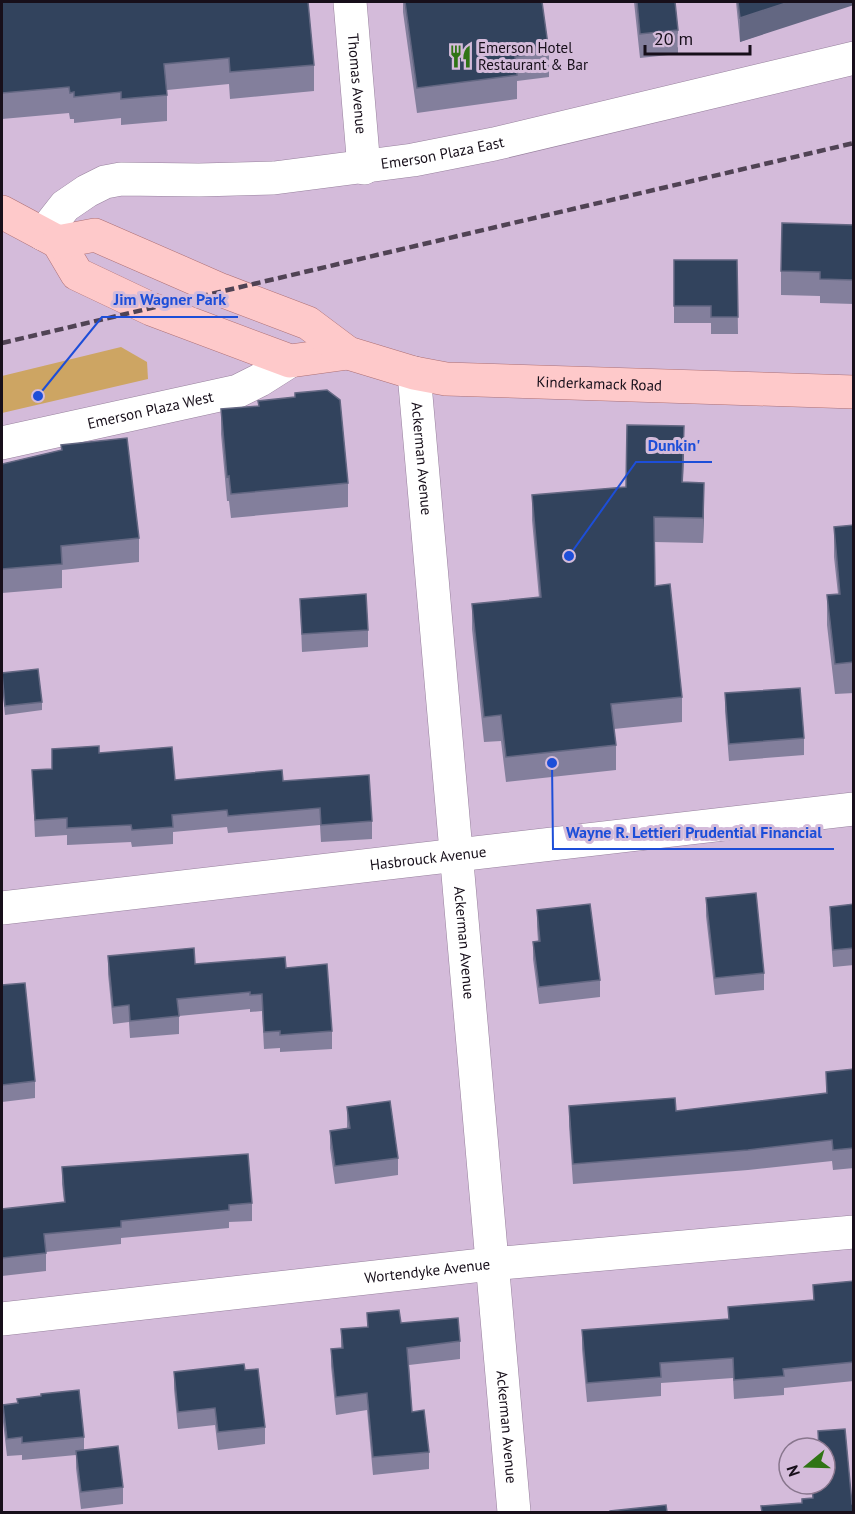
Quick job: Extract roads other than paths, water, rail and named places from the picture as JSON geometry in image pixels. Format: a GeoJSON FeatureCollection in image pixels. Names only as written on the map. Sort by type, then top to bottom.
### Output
{"type":"FeatureCollection","features":[{"type":"Feature","properties":{"kind":"main road","name":"Kinderkamack Road"},"geometry":{"type":"LineString","coordinates":[[2,212],[51,238],[78,274],[151,309],[290,361],[348,353]]}},
{"type":"Feature","properties":{"kind":"main road","name":"Kinderkamack Road"},"geometry":{"type":"LineString","coordinates":[[51,238],[94,236],[221,290],[308,322],[348,353],[414,373],[446,379],[854,392]]}},
{"type":"Feature","properties":{"kind":"street","name":"Thomas Avenue"},"geometry":{"type":"LineString","coordinates":[[350,2],[364,168]]}},
{"type":"Feature","properties":{"kind":"street","name":"Emerson Plaza East"},"geometry":{"type":"LineString","coordinates":[[51,238],[65,206],[105,182],[121,179],[274,178],[364,168],[494,144],[854,58]]}},
{"type":"Feature","properties":{"kind":"street","name":"Emerson Plaza West"},"geometry":{"type":"LineString","coordinates":[[2,443],[238,391],[290,361]]}},
{"type":"Feature","properties":{"kind":"street","name":"Ackerman Avenue"},"geometry":{"type":"LineString","coordinates":[[414,373],[514,1512]]}},
{"type":"Feature","properties":{"kind":"street","name":"Hasbrouck Avenue"},"geometry":{"type":"LineString","coordinates":[[2,908],[854,809]]}},
{"type":"Feature","properties":{"kind":"street","name":"Wortendyke Avenue"},"geometry":{"type":"LineString","coordinates":[[2,1319],[492,1264],[854,1232]]}},
{"type":"Feature","properties":{"kind":"railway"},"geometry":{"type":"LineString","coordinates":[[2,343],[854,143]]}},
{"type":"Feature","properties":{"kind":"place","name":"Emerson Hotel Restaurant & Bar"},"geometry":{"type":"Point","coordinates":[460,57]}},
{"type":"Feature","properties":{"kind":"place","name":"Jim Wagner Park"},"geometry":{"type":"Point","coordinates":[38,396]}},
{"type":"Feature","properties":{"kind":"place","name":"Dunkin'"},"geometry":{"type":"Point","coordinates":[569,556]}},
{"type":"Feature","properties":{"kind":"place","name":"Wayne R. Lettieri Prudential Financial"},"geometry":{"type":"Point","coordinates":[552,763]}}]}
